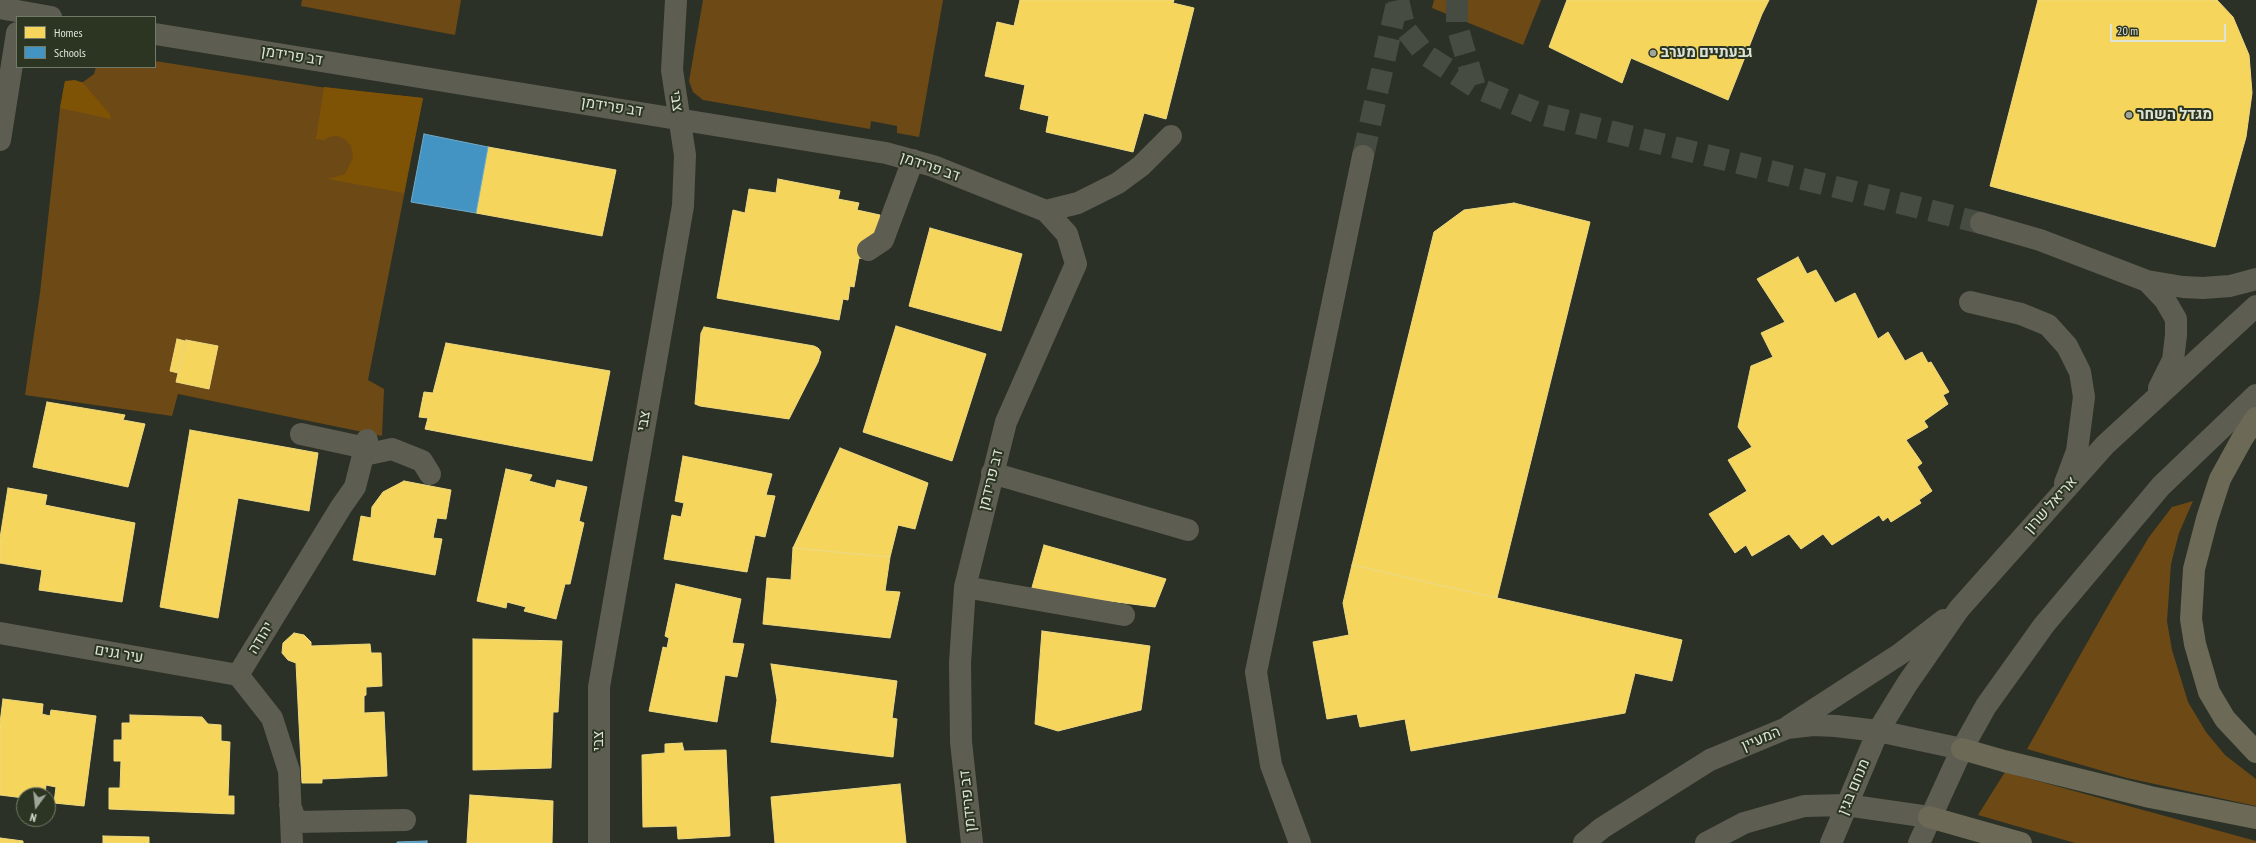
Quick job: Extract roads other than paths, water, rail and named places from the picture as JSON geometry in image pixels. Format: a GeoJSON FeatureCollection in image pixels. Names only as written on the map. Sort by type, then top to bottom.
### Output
{"type":"FeatureCollection","features":[{"type":"Feature","properties":{"kind":"highway"},"geometry":{"type":"LineString","coordinates":[[2256,418],[2220,479],[2207,519],[2194,569],[2191,620],[2195,644],[2209,692],[2225,719],[2256,752]]}},
{"type":"Feature","properties":{"kind":"highway"},"geometry":{"type":"LineString","coordinates":[[1962,749],[2004,761],[2150,797],[2256,818]]}},
{"type":"Feature","properties":{"kind":"highway"},"geometry":{"type":"LineString","coordinates":[[1929,817],[2021,843]]}},
{"type":"Feature","properties":{"kind":"street","name":"צבי"},"geometry":{"type":"LineString","coordinates":[[599,843],[599,687],[683,206],[685,155],[672,70],[676,0]]}},
{"type":"Feature","properties":{"kind":"street"},"geometry":{"type":"LineString","coordinates":[[0,140],[16,14],[39,16]]}},
{"type":"Feature","properties":{"kind":"street","name":"דב פרידמן"},"geometry":{"type":"LineString","coordinates":[[156,34],[679,118],[886,153],[933,166],[1046,211],[1067,234],[1076,264],[1006,422],[992,473],[965,587],[960,663],[961,742],[972,843]]}},
{"type":"Feature","properties":{"kind":"street"},"geometry":{"type":"LineString","coordinates":[[1046,211],[1078,203],[1118,183],[1141,166],[1171,136]]}},
{"type":"Feature","properties":{"kind":"street"},"geometry":{"type":"LineString","coordinates":[[1300,843],[1271,765],[1256,672],[1363,156]]}},
{"type":"Feature","properties":{"kind":"street"},"geometry":{"type":"LineString","coordinates":[[868,250],[883,240],[913,160]]}},
{"type":"Feature","properties":{"kind":"street"},"geometry":{"type":"LineString","coordinates":[[1981,223],[2040,240],[2147,281],[2183,287],[2203,288],[2230,286],[2256,279]]}},
{"type":"Feature","properties":{"kind":"street"},"geometry":{"type":"LineString","coordinates":[[2147,281],[2165,300],[2176,319],[2173,360],[2156,396]]}},
{"type":"Feature","properties":{"kind":"street"},"geometry":{"type":"LineString","coordinates":[[1970,302],[2021,314],[2048,325],[2067,346],[2080,372],[2084,397],[2081,428],[2076,451],[2061,494]]}},
{"type":"Feature","properties":{"kind":"street","name":"אריאל שרון"},"geometry":{"type":"LineString","coordinates":[[1878,731],[1907,684],[1959,608],[2105,445],[2156,396],[2256,306]]}},
{"type":"Feature","properties":{"kind":"street"},"geometry":{"type":"LineString","coordinates":[[1919,843],[1929,817],[1962,749],[1986,706],[2044,625],[2161,486],[2256,395]]}},
{"type":"Feature","properties":{"kind":"street"},"geometry":{"type":"LineString","coordinates":[[301,434],[365,448],[392,449],[422,461],[430,474]]}},
{"type":"Feature","properties":{"kind":"street","name":"יהודה"},"geometry":{"type":"LineString","coordinates":[[238,675],[341,506],[355,486],[365,448]]}},
{"type":"Feature","properties":{"kind":"street"},"geometry":{"type":"LineString","coordinates":[[992,473],[1188,530]]}},
{"type":"Feature","properties":{"kind":"street"},"geometry":{"type":"LineString","coordinates":[[965,587],[1124,615]]}},
{"type":"Feature","properties":{"kind":"street"},"geometry":{"type":"LineString","coordinates":[[1787,728],[1900,654],[1959,608]]}},
{"type":"Feature","properties":{"kind":"street","name":"עיר גנים"},"geometry":{"type":"LineString","coordinates":[[0,633],[238,675]]}},
{"type":"Feature","properties":{"kind":"street"},"geometry":{"type":"LineString","coordinates":[[238,675],[272,718],[289,771],[292,843]]}},
{"type":"Feature","properties":{"kind":"street","name":"המעיין"},"geometry":{"type":"LineString","coordinates":[[1584,843],[1602,828],[1710,760],[1787,728],[1813,724],[1878,731],[1962,749]]}},
{"type":"Feature","properties":{"kind":"street","name":"מנחם בגין"},"geometry":{"type":"LineString","coordinates":[[1832,843],[1846,805],[1878,731]]}},
{"type":"Feature","properties":{"kind":"street"},"geometry":{"type":"LineString","coordinates":[[290,805],[296,822],[405,820]]}},
{"type":"Feature","properties":{"kind":"street"},"geometry":{"type":"LineString","coordinates":[[1706,843],[1744,823],[1804,806],[1846,805],[1929,817]]}},
{"type":"Feature","properties":{"kind":"tunnel"},"geometry":{"type":"LineString","coordinates":[[1398,0],[1405,29],[1426,55],[1475,87],[1540,114],[1981,223]]}},
{"type":"Feature","properties":{"kind":"tunnel"},"geometry":{"type":"LineString","coordinates":[[1457,0],[1457,26],[1475,87]]}},
{"type":"Feature","properties":{"kind":"tunnel"},"geometry":{"type":"LineString","coordinates":[[1363,156],[1397,3]]}},
{"type":"Feature","properties":{"kind":"place","name":"גבעתיים מערב"},"geometry":{"type":"Point","coordinates":[1653,53]}},
{"type":"Feature","properties":{"kind":"place","name":"מגדל השחר"},"geometry":{"type":"Point","coordinates":[2129,115]}}]}
